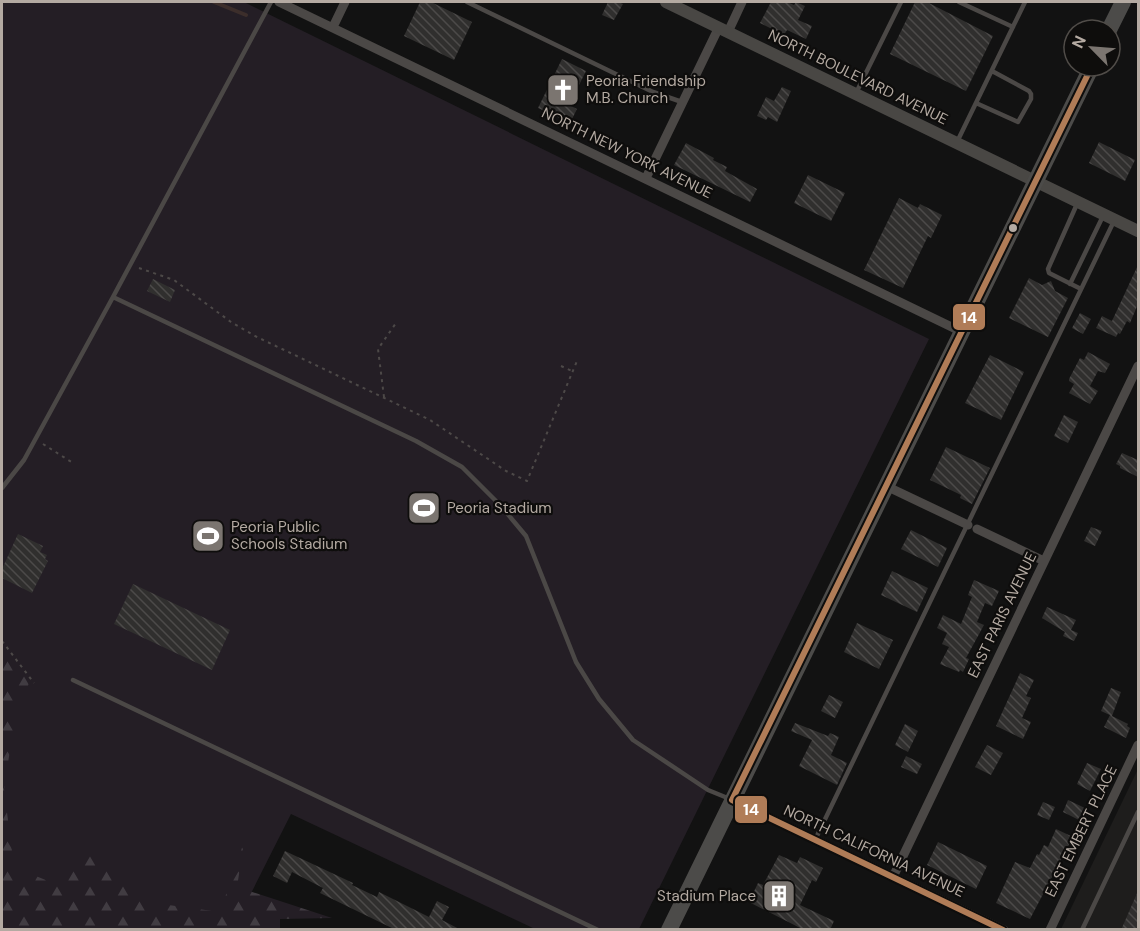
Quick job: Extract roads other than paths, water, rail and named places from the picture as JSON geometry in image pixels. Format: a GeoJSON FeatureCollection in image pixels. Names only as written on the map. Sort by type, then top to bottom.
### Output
{"type":"FeatureCollection","features":[{"type":"Feature","properties":{"kind":"highway"},"geometry":{"type":"LineString","coordinates":[[1115,18],[1123,2]]}},
{"type":"Feature","properties":{"kind":"highway"},"geometry":{"type":"LineString","coordinates":[[669,930],[1086,78]]}},
{"type":"Feature","properties":{"kind":"street","name":"NORTH NEW YORK AVENUE"},"geometry":{"type":"LineString","coordinates":[[279,2],[962,332]]}},
{"type":"Feature","properties":{"kind":"street"},"geometry":{"type":"LineString","coordinates":[[333,27],[345,2]]}},
{"type":"Feature","properties":{"kind":"street","name":"NORTH BOULEVARD AVENUE"},"geometry":{"type":"LineString","coordinates":[[666,2],[1138,231]]}},
{"type":"Feature","properties":{"kind":"street"},"geometry":{"type":"LineString","coordinates":[[646,178],[723,29],[742,2]]}},
{"type":"Feature","properties":{"kind":"street","name":"EAST PARIS AVENUE"},"geometry":{"type":"LineString","coordinates":[[893,877],[1138,366]]}},
{"type":"Feature","properties":{"kind":"street"},"geometry":{"type":"LineString","coordinates":[[886,486],[1044,561]]}},
{"type":"Feature","properties":{"kind":"street","name":"EAST EMBERT PLACE"},"geometry":{"type":"LineString","coordinates":[[1050,930],[1138,745]]}},
{"type":"Feature","properties":{"kind":"street","name":"NORTH CALIFORNIA AVENUE"},"geometry":{"type":"LineString","coordinates":[[732,800],[1004,930]]}},
{"type":"Feature","properties":{"kind":"lane"},"geometry":{"type":"LineString","coordinates":[[2,488],[24,460],[271,2]]}},
{"type":"Feature","properties":{"kind":"lane"},"geometry":{"type":"LineString","coordinates":[[467,2],[653,92],[683,103]]}},
{"type":"Feature","properties":{"kind":"lane"},"geometry":{"type":"LineString","coordinates":[[856,93],[901,2]]}},
{"type":"Feature","properties":{"kind":"lane"},"geometry":{"type":"LineString","coordinates":[[959,2],[1013,27]]}},
{"type":"Feature","properties":{"kind":"lane"},"geometry":{"type":"LineString","coordinates":[[957,142],[1025,2]]}},
{"type":"Feature","properties":{"kind":"lane"},"geometry":{"type":"LineString","coordinates":[[976,103],[1014,122],[1021,120],[1032,94],[992,71]]}},
{"type":"Feature","properties":{"kind":"lane"},"geometry":{"type":"LineString","coordinates":[[1078,201],[1048,269],[1049,273],[1081,290]]}},
{"type":"Feature","properties":{"kind":"lane"},"geometry":{"type":"LineString","coordinates":[[1070,284],[1109,217]]}},
{"type":"Feature","properties":{"kind":"lane"},"geometry":{"type":"LineString","coordinates":[[815,840],[972,527],[1081,290],[1109,217]]}},
{"type":"Feature","properties":{"kind":"lane"},"geometry":{"type":"LineString","coordinates":[[113,297],[417,441],[462,467],[501,506],[526,537],[576,662],[599,699],[633,740],[708,790],[732,800]]}},
{"type":"Feature","properties":{"kind":"lane"},"geometry":{"type":"LineString","coordinates":[[73,680],[598,930]]}},
{"type":"Feature","properties":{"kind":"lane"},"geometry":{"type":"LineString","coordinates":[[1082,930],[1138,812]]}},
{"type":"Feature","properties":{"kind":"waterway"},"geometry":{"type":"LineString","coordinates":[[214,2],[246,15]]}},
{"type":"Feature","properties":{"kind":"place","name":"Peoria Friendship M.B. Church"},"geometry":{"type":"Point","coordinates":[563,90]}},
{"type":"Feature","properties":{"kind":"place","name":"Peoria Stadium"},"geometry":{"type":"Point","coordinates":[424,508]}},
{"type":"Feature","properties":{"kind":"place","name":"Peoria Public Schools Stadium"},"geometry":{"type":"Point","coordinates":[208,536]}},
{"type":"Feature","properties":{"kind":"place","name":"Stadium Place"},"geometry":{"type":"Point","coordinates":[779,896]}}]}
